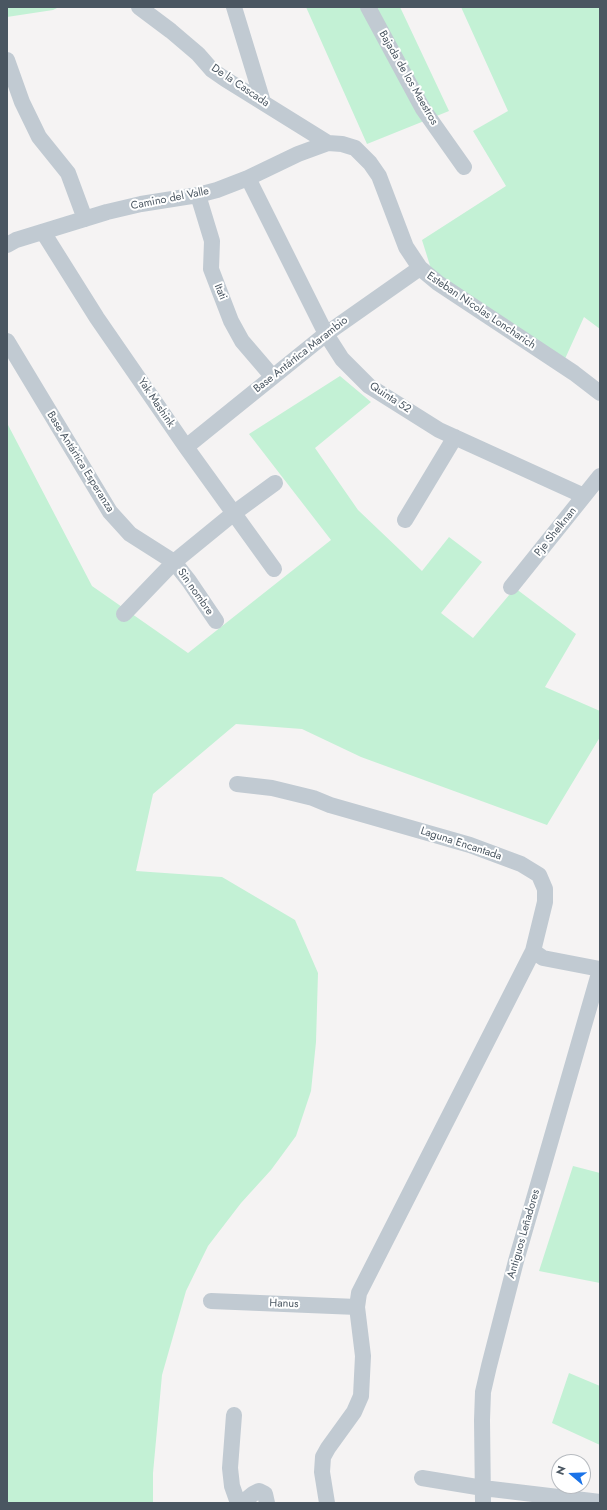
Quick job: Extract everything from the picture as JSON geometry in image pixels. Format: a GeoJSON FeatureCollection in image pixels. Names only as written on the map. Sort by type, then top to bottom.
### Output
{"type":"FeatureCollection","features":[{"type":"Feature","properties":{"kind":"street","name":"De la Cascada"},"geometry":{"type":"LineString","coordinates":[[138,7],[176,35],[198,54],[212,70],[328,142]]}},
{"type":"Feature","properties":{"kind":"street"},"geometry":{"type":"LineString","coordinates":[[234,7],[263,102]]}},
{"type":"Feature","properties":{"kind":"street","name":"Bajada de los Maestros"},"geometry":{"type":"LineString","coordinates":[[368,7],[423,109],[464,167]]}},
{"type":"Feature","properties":{"kind":"street"},"geometry":{"type":"LineString","coordinates":[[7,60],[22,102],[39,137],[68,173],[85,219]]}},
{"type":"Feature","properties":{"kind":"street","name":"Camino del Valle"},"geometry":{"type":"LineString","coordinates":[[7,245],[16,240],[107,212],[217,190],[248,178],[298,154],[328,142]]}},
{"type":"Feature","properties":{"kind":"street","name":"Esteban Nicolas Loncharich"},"geometry":{"type":"LineString","coordinates":[[328,142],[355,148],[370,163],[379,176],[406,247],[420,268],[438,283],[574,373],[600,393]]}},
{"type":"Feature","properties":{"kind":"street","name":"Quinta 52"},"geometry":{"type":"LineString","coordinates":[[248,178],[326,334],[342,359],[368,386],[439,430],[584,496]]}},
{"type":"Feature","properties":{"kind":"street","name":"Itati"},"geometry":{"type":"LineString","coordinates":[[198,195],[212,241],[211,269],[231,321],[242,341],[272,376]]}},
{"type":"Feature","properties":{"kind":"street","name":"Yak Mashink"},"geometry":{"type":"LineString","coordinates":[[43,232],[97,318],[186,447],[274,569]]}},
{"type":"Feature","properties":{"kind":"street","name":"Base Antártica Marambio"},"geometry":{"type":"LineString","coordinates":[[186,447],[272,376],[326,334],[420,268]]}},
{"type":"Feature","properties":{"kind":"street","name":"Base Antártica Esperanza"},"geometry":{"type":"LineString","coordinates":[[7,341],[110,512],[130,534],[174,562]]}},
{"type":"Feature","properties":{"kind":"street"},"geometry":{"type":"LineString","coordinates":[[405,520],[455,437]]}},
{"type":"Feature","properties":{"kind":"street","name":"Pje Shelknan"},"geometry":{"type":"LineString","coordinates":[[511,587],[600,476]]}},
{"type":"Feature","properties":{"kind":"street"},"geometry":{"type":"LineString","coordinates":[[124,614],[174,562],[234,513],[275,483]]}},
{"type":"Feature","properties":{"kind":"street","name":"Sin nombre"},"geometry":{"type":"LineString","coordinates":[[174,562],[216,621]]}},
{"type":"Feature","properties":{"kind":"street","name":"Laguna Encantada"},"geometry":{"type":"LineString","coordinates":[[237,784],[272,788],[313,798],[330,805],[470,845],[521,864],[538,875],[545,889],[545,902],[533,952],[359,1293],[357,1307]]}},
{"type":"Feature","properties":{"kind":"street"},"geometry":{"type":"LineString","coordinates":[[533,952],[543,958],[600,970]]}},
{"type":"Feature","properties":{"kind":"street","name":"Antiguos Leñadores"},"geometry":{"type":"LineString","coordinates":[[483,1496],[483,1392],[516,1261],[600,970]]}},
{"type":"Feature","properties":{"kind":"street","name":"Hanus"},"geometry":{"type":"LineString","coordinates":[[211,1301],[357,1307]]}},
{"type":"Feature","properties":{"kind":"street"},"geometry":{"type":"LineString","coordinates":[[327,1503],[322,1472],[323,1457],[354,1412],[362,1396],[363,1356],[357,1307]]}},
{"type":"Feature","properties":{"kind":"street"},"geometry":{"type":"LineString","coordinates":[[234,1415],[230,1468],[232,1486],[238,1503]]}},
{"type":"Feature","properties":{"kind":"street"},"geometry":{"type":"LineString","coordinates":[[422,1478],[483,1496],[600,1502]]}},
{"type":"Feature","properties":{"kind":"street"},"geometry":{"type":"LineString","coordinates":[[242,1503],[259,1491],[265,1494],[267,1503]]}},
{"type":"Feature","properties":{"kind":"green space"},"geometry":{"type":"Polygon","coordinates":[[[7,7],[59,7],[53,10],[7,17],[7,7]]]}},
{"type":"Feature","properties":{"kind":"green space"},"geometry":{"type":"Polygon","coordinates":[[[306,7],[400,7],[449,111],[367,144],[306,7]]]}},
{"type":"Feature","properties":{"kind":"green space"},"geometry":{"type":"Polygon","coordinates":[[[461,7],[600,7],[600,329],[584,317],[564,361],[432,272],[422,240],[506,186],[473,131],[508,111],[461,7]]]}},
{"type":"Feature","properties":{"kind":"green space"},"geometry":{"type":"Polygon","coordinates":[[[340,376],[371,402],[315,448],[358,510],[422,571],[449,537],[482,562],[441,613],[473,638],[515,588],[576,634],[545,687],[600,711],[600,737],[547,825],[361,757],[302,729],[236,724],[153,794],[136,871],[222,877],[295,920],[318,973],[316,1042],[311,1091],[296,1136],[271,1170],[241,1203],[208,1246],[186,1291],[162,1375],[153,1473],[153,1503],[7,1503],[7,423],[92,586],[188,653],[331,540],[249,434],[340,376]]]}},
{"type":"Feature","properties":{"kind":"green space"},"geometry":{"type":"Polygon","coordinates":[[[573,1166],[600,1173],[600,1283],[539,1271],[573,1166]]]}},
{"type":"Feature","properties":{"kind":"green space"},"geometry":{"type":"Polygon","coordinates":[[[569,1373],[600,1386],[600,1445],[552,1423],[569,1373]]]}}]}
